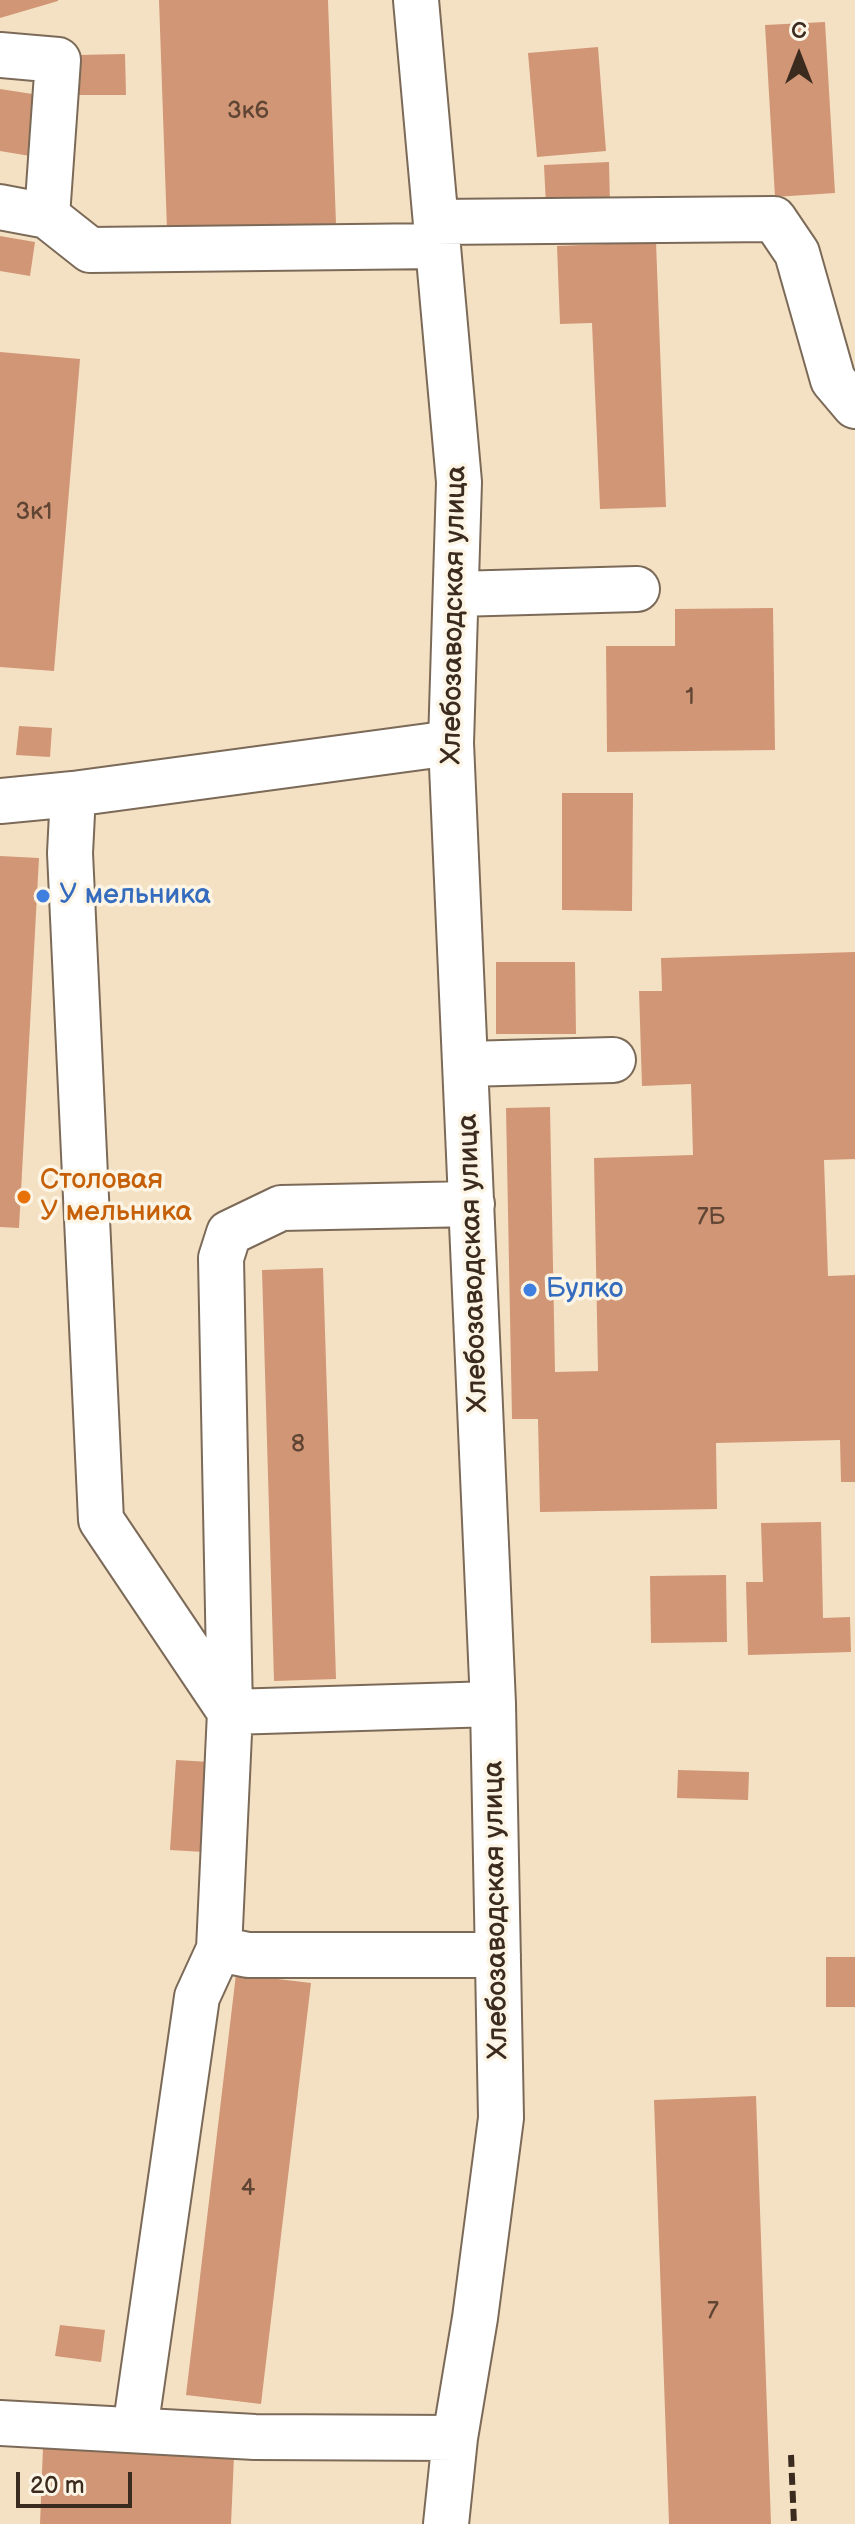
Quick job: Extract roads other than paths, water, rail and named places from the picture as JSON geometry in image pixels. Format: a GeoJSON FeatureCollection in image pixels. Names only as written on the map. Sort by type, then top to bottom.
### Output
{"type":"FeatureCollection","features":[{"type":"Feature","properties":{"kind":"street","name":"Хлебозаводская улица"},"geometry":{"type":"LineString","coordinates":[[416,0],[459,482],[451,743],[493,1704],[501,2118],[475,2318],[455,2438],[446,2524]]}},
{"type":"Feature","properties":{"kind":"street"},"geometry":{"type":"LineString","coordinates":[[0,55],[58,60],[47,216]]}},
{"type":"Feature","properties":{"kind":"street"},"geometry":{"type":"LineString","coordinates":[[0,207],[47,216],[90,250],[774,219],[797,253],[833,380],[855,406]]}},
{"type":"Feature","properties":{"kind":"street"},"geometry":{"type":"LineString","coordinates":[[456,594],[637,589]]}},
{"type":"Feature","properties":{"kind":"street"},"geometry":{"type":"LineString","coordinates":[[0,801],[451,743]]}},
{"type":"Feature","properties":{"kind":"street"},"geometry":{"type":"LineString","coordinates":[[73,794],[70,853],[101,1520],[230,1712]]}},
{"type":"Feature","properties":{"kind":"street"},"geometry":{"type":"LineString","coordinates":[[466,1064],[613,1060]]}},
{"type":"Feature","properties":{"kind":"street"},"geometry":{"type":"LineString","coordinates":[[135,2430],[197,1997],[219,1949],[230,1712],[221,1258],[229,1233],[281,1208],[472,1204]]}},
{"type":"Feature","properties":{"kind":"street"},"geometry":{"type":"LineString","coordinates":[[230,1712],[493,1704]]}},
{"type":"Feature","properties":{"kind":"street"},"geometry":{"type":"LineString","coordinates":[[219,1949],[248,1955],[498,1955]]}},
{"type":"Feature","properties":{"kind":"street"},"geometry":{"type":"LineString","coordinates":[[0,2423],[255,2437],[455,2438]]}},
{"type":"Feature","properties":{"kind":"railway"},"geometry":{"type":"LineString","coordinates":[[791,2455],[794,2524]]}},
{"type":"Feature","properties":{"kind":"place","name":"У мельника"},"geometry":{"type":"Point","coordinates":[43,896]}},
{"type":"Feature","properties":{"kind":"place","name":"Столовая У мельника"},"geometry":{"type":"Point","coordinates":[24,1197]}},
{"type":"Feature","properties":{"kind":"place","name":"Булко"},"geometry":{"type":"Point","coordinates":[530,1290]}}]}
